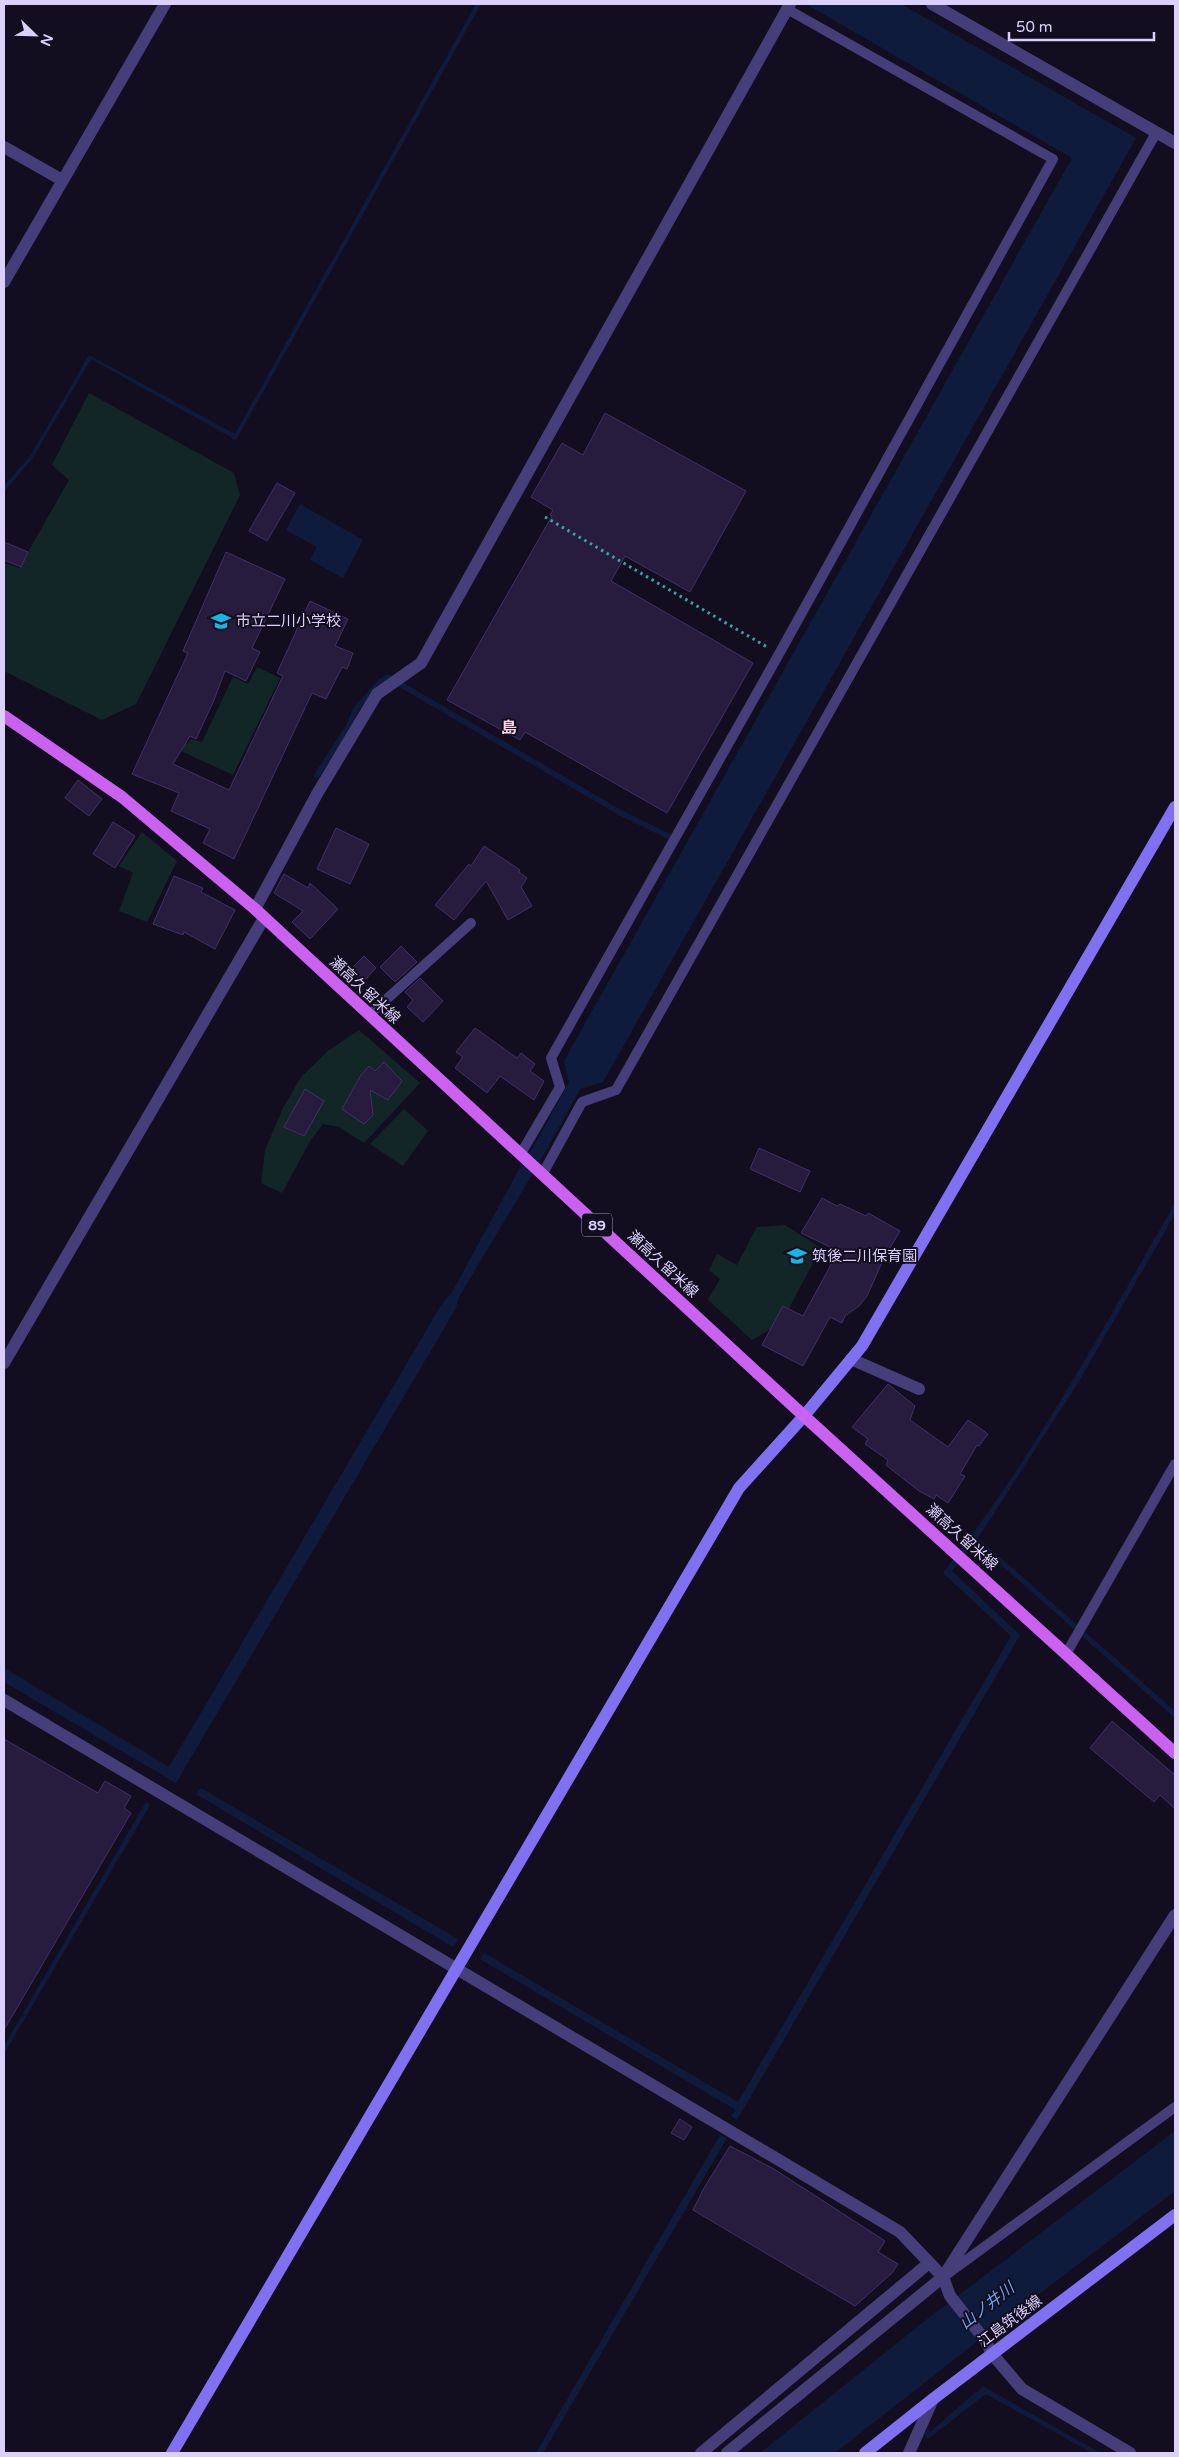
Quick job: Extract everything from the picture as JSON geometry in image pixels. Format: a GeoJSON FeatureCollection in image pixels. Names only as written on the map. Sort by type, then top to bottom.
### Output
{"type":"FeatureCollection","features":[{"type":"Feature","properties":{"kind":"main road","name":"瀬高久留米線"},"geometry":{"type":"LineString","coordinates":[[4,717],[122,797],[255,909],[542,1176],[1175,1753]]}},
{"type":"Feature","properties":{"kind":"street"},"geometry":{"type":"LineString","coordinates":[[4,282],[165,4]]}},
{"type":"Feature","properties":{"kind":"street"},"geometry":{"type":"LineString","coordinates":[[932,4],[1175,144]]}},
{"type":"Feature","properties":{"kind":"street"},"geometry":{"type":"LineString","coordinates":[[255,909],[317,794],[378,694],[421,663],[789,6]]}},
{"type":"Feature","properties":{"kind":"street"},"geometry":{"type":"LineString","coordinates":[[4,147],[62,180]]}},
{"type":"Feature","properties":{"kind":"street"},"geometry":{"type":"LineString","coordinates":[[172,2453],[739,1488],[804,1416],[862,1346],[1175,807]]}},
{"type":"Feature","properties":{"kind":"street"},"geometry":{"type":"LineString","coordinates":[[4,1363],[264,918]]}},
{"type":"Feature","properties":{"kind":"street"},"geometry":{"type":"LineString","coordinates":[[851,1359],[919,1389]]}},
{"type":"Feature","properties":{"kind":"street"},"geometry":{"type":"LineString","coordinates":[[4,1700],[900,2232],[943,2278],[950,2296],[985,2340],[993,2355],[1022,2389],[1130,2453]]}},
{"type":"Feature","properties":{"kind":"street"},"geometry":{"type":"LineString","coordinates":[[726,2453],[943,2278],[1175,1915]]}},
{"type":"Feature","properties":{"kind":"street","name":"江島筑後線"},"geometry":{"type":"LineString","coordinates":[[865,2453],[1175,2215]]}},
{"type":"Feature","properties":{"kind":"street"},"geometry":{"type":"LineString","coordinates":[[701,2453],[929,2262]]}},
{"type":"Feature","properties":{"kind":"street"},"geometry":{"type":"LineString","coordinates":[[909,2453],[933,2399]]}},
{"type":"Feature","properties":{"kind":"lane"},"geometry":{"type":"LineString","coordinates":[[520,1155],[560,1087],[551,1058],[1053,159],[789,6]]}},
{"type":"Feature","properties":{"kind":"lane"},"geometry":{"type":"LineString","coordinates":[[542,1176],[582,1102],[616,1090],[1156,132]]}},
{"type":"Feature","properties":{"kind":"lane"},"geometry":{"type":"LineString","coordinates":[[369,1016],[471,923]]}},
{"type":"Feature","properties":{"kind":"lane"},"geometry":{"type":"LineString","coordinates":[[1066,1654],[1175,1464]]}},
{"type":"Feature","properties":{"kind":"lane"},"geometry":{"type":"LineString","coordinates":[[943,2278],[1175,2106]]}},
{"type":"Feature","properties":{"kind":"path"},"geometry":{"type":"LineString","coordinates":[[546,517],[778,654]]}},
{"type":"Feature","properties":{"kind":"green space"},"geometry":{"type":"Polygon","coordinates":[[[89,393],[234,473],[240,495],[136,704],[102,720],[4,671],[4,563],[19,568],[69,480],[52,465],[89,393]]]}},
{"type":"Feature","properties":{"kind":"green space"},"geometry":{"type":"Polygon","coordinates":[[[257,667],[280,678],[233,775],[181,751],[183,744],[187,744],[191,739],[202,742],[233,677],[248,684],[257,667]]]}},
{"type":"Feature","properties":{"kind":"green space"},"geometry":{"type":"Polygon","coordinates":[[[142,832],[177,861],[147,922],[119,911],[133,873],[119,866],[142,832]]]}},
{"type":"Feature","properties":{"kind":"green space"},"geometry":{"type":"Polygon","coordinates":[[[359,1030],[420,1083],[364,1143],[339,1127],[323,1124],[310,1141],[282,1193],[261,1183],[265,1150],[283,1108],[301,1077],[328,1051],[359,1030]]]}},
{"type":"Feature","properties":{"kind":"green space"},"geometry":{"type":"Polygon","coordinates":[[[404,1109],[428,1131],[403,1166],[370,1144],[404,1109]]]}},
{"type":"Feature","properties":{"kind":"green space"},"geometry":{"type":"Polygon","coordinates":[[[785,1225],[821,1248],[781,1323],[752,1340],[708,1300],[720,1279],[709,1270],[717,1254],[737,1265],[757,1227],[785,1225]]]}},
{"type":"Feature","properties":{"kind":"water"},"geometry":{"type":"Polygon","coordinates":[[[476,4],[481,4],[236,440],[91,359],[32,459],[4,492],[4,486],[31,455],[89,355],[235,434],[476,4]]]}},
{"type":"Feature","properties":{"kind":"water"},"geometry":{"type":"Polygon","coordinates":[[[810,4],[901,4],[1136,138],[603,1082],[580,1089],[536,1169],[458,1299],[456,1308],[176,1783],[4,1682],[4,1668],[169,1767],[440,1307],[452,1292],[528,1153],[533,1148],[569,1082],[564,1061],[1072,158],[811,7],[810,4]]]}},
{"type":"Feature","properties":{"kind":"water"},"geometry":{"type":"Polygon","coordinates":[[[300,504],[363,540],[343,578],[310,560],[317,547],[286,530],[300,504]]]}},
{"type":"Feature","properties":{"kind":"water"},"geometry":{"type":"Polygon","coordinates":[[[1175,1203],[1175,1214],[1078,1383],[978,1538],[1175,1711],[1175,1718],[975,1542],[952,1571],[1020,1635],[737,2120],[731,2116],[736,2110],[480,1959],[484,1953],[738,2102],[1011,1636],[943,1573],[976,1529],[1037,1439],[1094,1345],[1175,1203]]]}},
{"type":"Feature","properties":{"kind":"water"},"geometry":{"type":"Polygon","coordinates":[[[201,1788],[458,1939],[453,1947],[196,1794],[201,1788]]]}},
{"type":"Feature","properties":{"kind":"water"},"geometry":{"type":"Polygon","coordinates":[[[146,1802],[150,1805],[4,2054],[4,2046],[146,1802]]]}},
{"type":"Feature","properties":{"kind":"water","name":"山ノ井川"},"geometry":{"type":"Polygon","coordinates":[[[1175,2131],[1175,2191],[1002,2322],[835,2453],[760,2453],[922,2323],[1175,2131]]]}},
{"type":"Feature","properties":{"kind":"water"},"geometry":{"type":"Polygon","coordinates":[[[720,2135],[727,2138],[543,2453],[536,2453],[720,2135]]]}},
{"type":"Feature","properties":{"kind":"water"},"geometry":{"type":"Polygon","coordinates":[[[983,2386],[1100,2453],[1092,2453],[986,2394],[928,2439],[925,2435],[927,2429],[930,2432],[983,2386]]]}},
{"type":"Feature","properties":{"kind":"building"},"geometry":{"type":"Polygon","coordinates":[[[605,413],[746,491],[690,592],[625,556],[611,581],[753,663],[667,813],[525,732],[520,740],[447,700],[552,516],[550,515],[553,510],[531,497],[562,443],[583,455],[605,413]]]}},
{"type":"Feature","properties":{"kind":"building"},"geometry":{"type":"Polygon","coordinates":[[[277,483],[295,493],[267,541],[249,531],[277,483]]]}},
{"type":"Feature","properties":{"kind":"building"},"geometry":{"type":"Polygon","coordinates":[[[4,542],[28,552],[21,567],[4,560],[4,542]]]}},
{"type":"Feature","properties":{"kind":"building"},"geometry":{"type":"Polygon","coordinates":[[[226,552],[285,579],[252,648],[260,652],[246,681],[225,671],[196,739],[190,736],[173,764],[229,790],[283,676],[277,673],[310,601],[348,619],[335,646],[353,653],[347,669],[342,667],[326,699],[312,693],[234,859],[203,843],[210,829],[171,811],[179,793],[132,774],[188,653],[183,651],[226,552]]]}},
{"type":"Feature","properties":{"kind":"building"},"geometry":{"type":"Polygon","coordinates":[[[78,780],[102,799],[89,816],[65,798],[78,780]]]}},
{"type":"Feature","properties":{"kind":"building"},"geometry":{"type":"Polygon","coordinates":[[[113,822],[135,836],[115,868],[93,854],[113,822]]]}},
{"type":"Feature","properties":{"kind":"building"},"geometry":{"type":"Polygon","coordinates":[[[336,828],[369,844],[350,884],[317,869],[336,828]]]}},
{"type":"Feature","properties":{"kind":"building"},"geometry":{"type":"Polygon","coordinates":[[[484,846],[520,870],[519,872],[527,878],[521,887],[532,906],[508,920],[486,881],[454,920],[435,905],[469,864],[471,866],[484,846]]]}},
{"type":"Feature","properties":{"kind":"building"},"geometry":{"type":"Polygon","coordinates":[[[284,874],[308,888],[310,883],[338,909],[310,939],[292,922],[303,911],[274,893],[284,874]]]}},
{"type":"Feature","properties":{"kind":"building"},"geometry":{"type":"Polygon","coordinates":[[[174,876],[203,888],[201,892],[235,910],[215,949],[184,932],[183,935],[153,924],[174,876]]]}},
{"type":"Feature","properties":{"kind":"building"},"geometry":{"type":"Polygon","coordinates":[[[401,946],[417,962],[395,982],[380,967],[401,946]]]}},
{"type":"Feature","properties":{"kind":"building"},"geometry":{"type":"Polygon","coordinates":[[[364,956],[376,968],[360,985],[347,973],[364,956]]]}},
{"type":"Feature","properties":{"kind":"building"},"geometry":{"type":"Polygon","coordinates":[[[420,978],[443,1001],[423,1022],[407,1007],[413,1000],[405,992],[420,978]]]}},
{"type":"Feature","properties":{"kind":"building"},"geometry":{"type":"Polygon","coordinates":[[[475,1028],[517,1058],[521,1053],[535,1064],[530,1071],[544,1081],[534,1100],[500,1076],[487,1093],[455,1068],[463,1057],[456,1052],[475,1028]]]}},
{"type":"Feature","properties":{"kind":"building"},"geometry":{"type":"Polygon","coordinates":[[[384,1062],[402,1081],[388,1100],[370,1090],[373,1115],[364,1124],[342,1109],[361,1075],[369,1066],[375,1071],[384,1062]]]}},
{"type":"Feature","properties":{"kind":"building"},"geometry":{"type":"Polygon","coordinates":[[[305,1089],[324,1101],[304,1136],[284,1127],[305,1089]]]}},
{"type":"Feature","properties":{"kind":"building"},"geometry":{"type":"Polygon","coordinates":[[[759,1148],[810,1171],[800,1192],[750,1169],[759,1148]]]}},
{"type":"Feature","properties":{"kind":"building"},"geometry":{"type":"Polygon","coordinates":[[[822,1198],[837,1206],[840,1204],[866,1216],[868,1213],[900,1231],[884,1258],[867,1296],[859,1306],[845,1316],[842,1323],[830,1317],[803,1366],[762,1345],[783,1306],[803,1316],[834,1259],[825,1256],[830,1247],[801,1233],[822,1198]]]}},
{"type":"Feature","properties":{"kind":"building"},"geometry":{"type":"Polygon","coordinates":[[[888,1384],[915,1406],[910,1420],[948,1447],[968,1420],[988,1434],[979,1446],[977,1445],[960,1474],[965,1476],[948,1503],[936,1495],[934,1499],[919,1491],[886,1465],[888,1460],[865,1444],[868,1439],[852,1427],[888,1384]]]}},
{"type":"Feature","properties":{"kind":"building"},"geometry":{"type":"Polygon","coordinates":[[[1112,1721],[1175,1775],[1175,1809],[1160,1795],[1154,1802],[1090,1748],[1112,1721]]]}},
{"type":"Feature","properties":{"kind":"building"},"geometry":{"type":"Polygon","coordinates":[[[4,1739],[98,1793],[105,1781],[131,1796],[124,1808],[131,1813],[4,2030],[4,1739]]]}},
{"type":"Feature","properties":{"kind":"building"},"geometry":{"type":"Polygon","coordinates":[[[680,2119],[692,2127],[684,2140],[671,2133],[680,2119]]]}},
{"type":"Feature","properties":{"kind":"building"},"geometry":{"type":"Polygon","coordinates":[[[730,2146],[774,2169],[885,2241],[878,2252],[898,2264],[892,2273],[855,2306],[693,2210],[730,2146]]]}},
{"type":"Feature","properties":{"kind":"waterway"},"geometry":{"type":"LineString","coordinates":[[317,775],[349,726],[356,709],[380,682],[388,677],[621,813],[668,836]]}},
{"type":"Feature","properties":{"kind":"place","name":"市立二川小学校"},"geometry":{"type":"Point","coordinates":[221,621]}},
{"type":"Feature","properties":{"kind":"place","name":"筑後二川保育園"},"geometry":{"type":"Point","coordinates":[797,1256]}},
{"type":"Feature","properties":{"kind":"district","name":"島"},"geometry":{"type":"Point","coordinates":[509,728]}}]}
